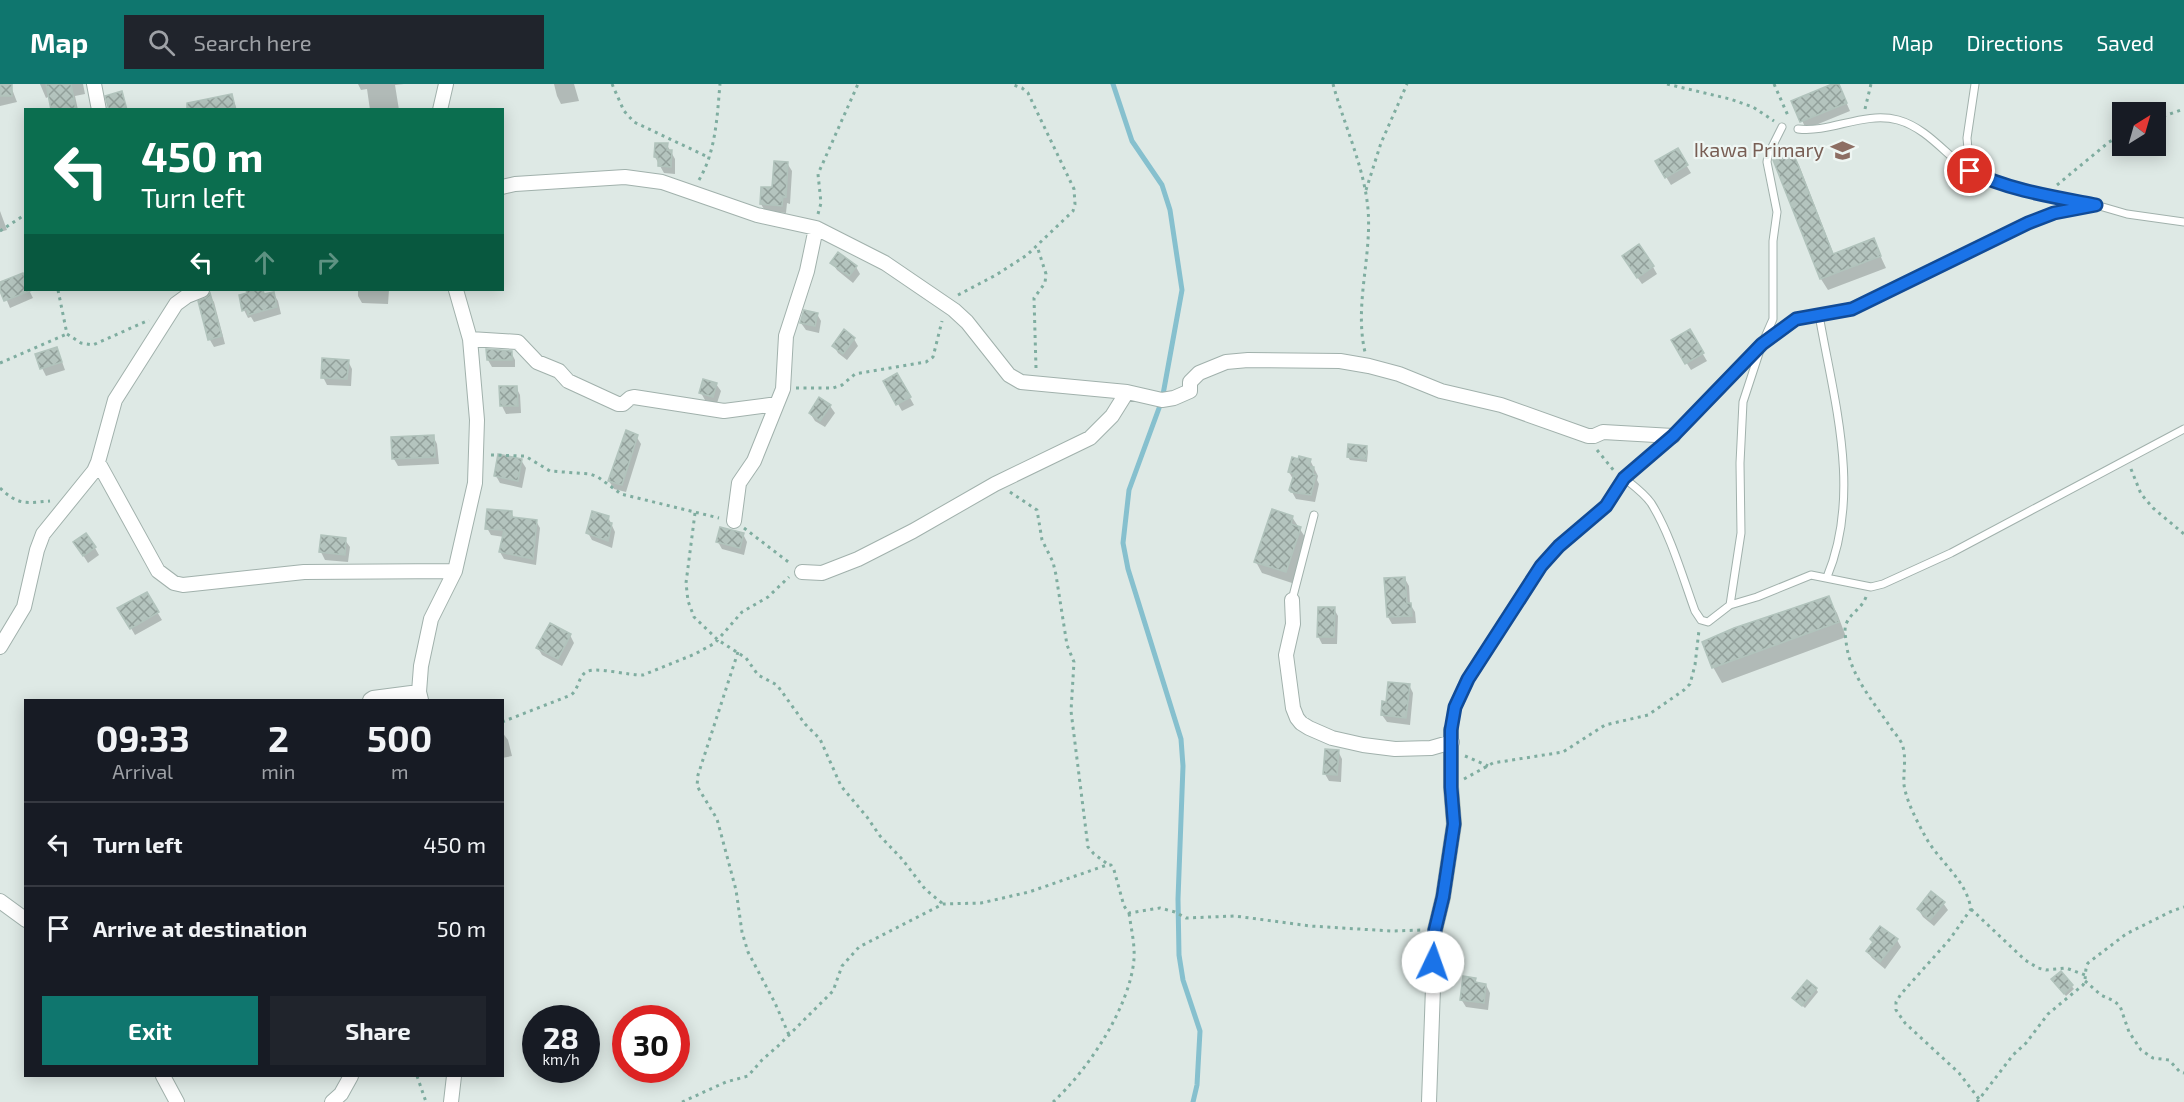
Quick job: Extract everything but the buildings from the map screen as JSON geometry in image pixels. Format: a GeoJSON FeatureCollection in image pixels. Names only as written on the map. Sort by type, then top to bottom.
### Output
{"type":"FeatureCollection","features":[{"type":"Feature","properties":{"kind":"street"},"geometry":{"type":"LineString","coordinates":[[94,84],[99,108]]}},
{"type":"Feature","properties":{"kind":"street"},"geometry":{"type":"LineString","coordinates":[[440,108],[446,84]]}},
{"type":"Feature","properties":{"kind":"street"},"geometry":{"type":"LineString","coordinates":[[504,187],[624,177],[662,182],[757,215],[816,228],[885,263],[945,303],[967,322],[1009,375],[1021,382],[1127,392],[1162,400],[1174,398],[1190,390],[1190,382],[1199,373],[1226,362],[1248,360],[1340,362],[1369,366],[1399,374],[1441,391],[1501,405],[1588,436],[1603,432],[1673,436]]}},
{"type":"Feature","properties":{"kind":"street"},"geometry":{"type":"LineString","coordinates":[[734,521],[739,483],[754,461],[783,388],[786,336],[807,272],[816,228]]}},
{"type":"Feature","properties":{"kind":"street"},"geometry":{"type":"LineString","coordinates":[[0,647],[24,607],[43,534],[94,471],[115,400],[172,310],[181,299],[200,291]]}},
{"type":"Feature","properties":{"kind":"street"},"geometry":{"type":"LineString","coordinates":[[371,699],[420,696],[422,666],[430,619],[455,571],[475,483],[477,420],[470,339],[456,291]]}},
{"type":"Feature","properties":{"kind":"street"},"geometry":{"type":"LineString","coordinates":[[470,339],[518,342],[537,362],[557,370],[568,381],[618,404],[623,404],[634,397],[724,411],[777,404]]}},
{"type":"Feature","properties":{"kind":"street"},"geometry":{"type":"LineString","coordinates":[[799,571],[822,573],[858,559],[913,531],[995,484],[1090,438],[1112,416],[1127,392]]}},
{"type":"Feature","properties":{"kind":"street"},"geometry":{"type":"LineString","coordinates":[[98,462],[158,571],[183,585],[304,572],[455,571]]}},
{"type":"Feature","properties":{"kind":"street"},"geometry":{"type":"LineString","coordinates":[[1292,600],[1293,624],[1286,655],[1291,678],[1293,708],[1301,723],[1332,738],[1395,749],[1431,748],[1452,741],[1451,787],[1454,824],[1443,897],[1435,930],[1430,1102]]}},
{"type":"Feature","properties":{"kind":"street"},"geometry":{"type":"LineString","coordinates":[[0,901],[24,919]]}},
{"type":"Feature","properties":{"kind":"street"},"geometry":{"type":"LineString","coordinates":[[164,1077],[177,1102]]}},
{"type":"Feature","properties":{"kind":"street"},"geometry":{"type":"LineString","coordinates":[[332,1102],[341,1094],[350,1077]]}},
{"type":"Feature","properties":{"kind":"street"},"geometry":{"type":"LineString","coordinates":[[451,1102],[454,1077]]}},
{"type":"Feature","properties":{"kind":"lane"},"geometry":{"type":"LineString","coordinates":[[1970,171],[1967,138],[1976,84]]}},
{"type":"Feature","properties":{"kind":"lane"},"geometry":{"type":"LineString","coordinates":[[1798,129],[1811,131],[1863,120],[1899,120],[1926,135],[1970,171],[1986,179],[2127,214],[2184,222]]}},
{"type":"Feature","properties":{"kind":"lane"},"geometry":{"type":"LineString","coordinates":[[1730,605],[1741,533],[1740,464],[1743,402],[1762,344],[1773,319],[1773,241],[1777,212],[1767,162],[1768,155],[1782,127]]}},
{"type":"Feature","properties":{"kind":"lane"},"geometry":{"type":"LineString","coordinates":[[1452,741],[1455,707],[1468,679],[1541,566],[1559,546],[1606,506],[1624,478],[1673,436],[1762,344],[1796,319],[1852,309],[2054,213],[2096,205]]}},
{"type":"Feature","properties":{"kind":"lane"},"geometry":{"type":"LineString","coordinates":[[1819,315],[1843,451],[1845,489],[1843,524],[1827,577]]}},
{"type":"Feature","properties":{"kind":"lane"},"geometry":{"type":"LineString","coordinates":[[1624,478],[1651,503],[1662,524],[1695,611],[1701,620],[1708,622],[1730,605],[1757,597],[1811,575],[1871,587],[1883,584],[1951,554],[2184,429]]}},
{"type":"Feature","properties":{"kind":"lane"},"geometry":{"type":"LineString","coordinates":[[1292,600],[1314,515]]}},
{"type":"Feature","properties":{"kind":"path"},"geometry":{"type":"LineString","coordinates":[[612,84],[624,111],[634,122],[710,158]]}},
{"type":"Feature","properties":{"kind":"path"},"geometry":{"type":"LineString","coordinates":[[692,192],[710,158],[714,144],[720,84]]}},
{"type":"Feature","properties":{"kind":"path"},"geometry":{"type":"LineString","coordinates":[[816,228],[820,203],[818,174],[858,84]]}},
{"type":"Feature","properties":{"kind":"path"},"geometry":{"type":"LineString","coordinates":[[783,388],[833,388],[842,386],[855,374],[926,362],[931,359],[936,351],[945,303],[1002,272],[1037,246],[1073,211],[1074,189],[1029,93],[1011,84]]}},
{"type":"Feature","properties":{"kind":"path"},"geometry":{"type":"LineString","coordinates":[[1333,84],[1351,138],[1368,210],[1360,333],[1369,366]]}},
{"type":"Feature","properties":{"kind":"path"},"geometry":{"type":"LineString","coordinates":[[1365,192],[1381,143],[1407,84]]}},
{"type":"Feature","properties":{"kind":"path"},"geometry":{"type":"LineString","coordinates":[[1667,84],[1754,107],[1782,127]]}},
{"type":"Feature","properties":{"kind":"path"},"geometry":{"type":"LineString","coordinates":[[1774,84],[1791,123],[1798,129]]}},
{"type":"Feature","properties":{"kind":"path"},"geometry":{"type":"LineString","coordinates":[[1863,120],[1871,84]]}},
{"type":"Feature","properties":{"kind":"path"},"geometry":{"type":"LineString","coordinates":[[2166,115],[2184,109]]}},
{"type":"Feature","properties":{"kind":"path"},"geometry":{"type":"LineString","coordinates":[[2046,195],[2112,142]]}},
{"type":"Feature","properties":{"kind":"path"},"geometry":{"type":"LineString","coordinates":[[0,231],[24,215]]}},
{"type":"Feature","properties":{"kind":"path"},"geometry":{"type":"LineString","coordinates":[[1036,382],[1034,298],[1045,283],[1046,274],[1037,246]]}},
{"type":"Feature","properties":{"kind":"path"},"geometry":{"type":"LineString","coordinates":[[58,291],[67,334],[81,343],[93,345],[172,310]]}},
{"type":"Feature","properties":{"kind":"path"},"geometry":{"type":"LineString","coordinates":[[0,363],[67,334]]}},
{"type":"Feature","properties":{"kind":"path"},"geometry":{"type":"LineString","coordinates":[[1588,436],[1601,458],[1624,478]]}},
{"type":"Feature","properties":{"kind":"path"},"geometry":{"type":"LineString","coordinates":[[477,455],[525,456],[550,471],[590,474],[598,477],[621,494],[734,521],[799,571],[768,597],[742,612],[718,640],[695,654],[643,675],[591,670],[586,672],[573,693],[504,721]]}},
{"type":"Feature","properties":{"kind":"path"},"geometry":{"type":"LineString","coordinates":[[2128,459],[2141,494],[2153,508],[2184,534]]}},
{"type":"Feature","properties":{"kind":"path"},"geometry":{"type":"LineString","coordinates":[[995,484],[1036,510],[1042,540],[1053,562],[1067,645],[1074,662],[1071,711],[1088,847],[1114,870],[1124,906],[1129,913],[1134,960],[1112,1026],[1072,1083],[1053,1102]]}},
{"type":"Feature","properties":{"kind":"path"},"geometry":{"type":"LineString","coordinates":[[0,488],[11,499],[21,503],[70,499]]}},
{"type":"Feature","properties":{"kind":"path"},"geometry":{"type":"LineString","coordinates":[[695,513],[686,592],[694,617],[718,640],[748,661],[758,675],[773,682],[788,698],[805,724],[820,739],[841,786],[867,817],[879,836],[902,859],[925,889],[943,904]]}},
{"type":"Feature","properties":{"kind":"path"},"geometry":{"type":"LineString","coordinates":[[1871,587],[1862,607],[1851,616],[1847,623],[1845,630],[1848,657],[1852,668],[1901,742],[1904,752],[1905,787],[1910,806],[1926,839],[1962,884],[1971,909],[2031,964],[2046,969],[2066,968],[2085,975]]}},
{"type":"Feature","properties":{"kind":"path"},"geometry":{"type":"LineString","coordinates":[[1451,787],[1488,766],[1512,759],[1563,752],[1598,729],[1633,718],[1644,717],[1671,700],[1692,680],[1701,620]]}},
{"type":"Feature","properties":{"kind":"path"},"geometry":{"type":"LineString","coordinates":[[738,652],[697,783],[717,819],[736,890],[742,933],[748,952],[789,1035]]}},
{"type":"Feature","properties":{"kind":"path"},"geometry":{"type":"LineString","coordinates":[[1452,741],[1488,766]]}},
{"type":"Feature","properties":{"kind":"path"},"geometry":{"type":"LineString","coordinates":[[682,1102],[726,1082],[748,1076],[832,992],[842,966],[859,947],[943,904],[981,903],[1029,892],[1109,865]]}},
{"type":"Feature","properties":{"kind":"path"},"geometry":{"type":"LineString","coordinates":[[1971,909],[1950,939],[1901,994],[1896,1002],[1896,1010],[1905,1023],[1959,1073],[1978,1101],[2048,1014],[2075,993],[2085,981],[2085,968],[2088,963],[2126,934],[2172,910],[2184,907]]}},
{"type":"Feature","properties":{"kind":"path"},"geometry":{"type":"LineString","coordinates":[[1129,913],[1160,908],[1186,918],[1235,916],[1310,926],[1391,931],[1435,930]]}},
{"type":"Feature","properties":{"kind":"path"},"geometry":{"type":"LineString","coordinates":[[2085,981],[2101,995],[2120,1006],[2129,1032],[2141,1050],[2153,1058],[2169,1060],[2180,1072],[2184,1073]]}},
{"type":"Feature","properties":{"kind":"path"},"geometry":{"type":"LineString","coordinates":[[417,1077],[426,1102]]}},
{"type":"Feature","properties":{"kind":"waterway"},"geometry":{"type":"LineString","coordinates":[[1113,84],[1132,141],[1162,185],[1170,210],[1182,290],[1162,400],[1129,490],[1123,543],[1128,569],[1181,739],[1183,766],[1178,899],[1179,955],[1183,980],[1200,1031],[1197,1085],[1193,1102]]}},
{"type":"Feature","properties":{"kind":"place","name":"Ikawa Primary"},"geometry":{"type":"Point","coordinates":[1842,150]}},
{"type":"Feature","properties":{"kind":"route"},"geometry":{"type":"LineString","coordinates":[[1433,962],[1435,930],[1443,897],[1454,824],[1451,787],[1451,730],[1455,707],[1468,679],[1541,566],[1559,546],[1606,506],[1624,478],[1673,436],[1762,344],[1796,319],[1852,309],[2028,223],[2054,213],[2096,205],[2061,199],[1986,179],[1970,171]]}}]}
